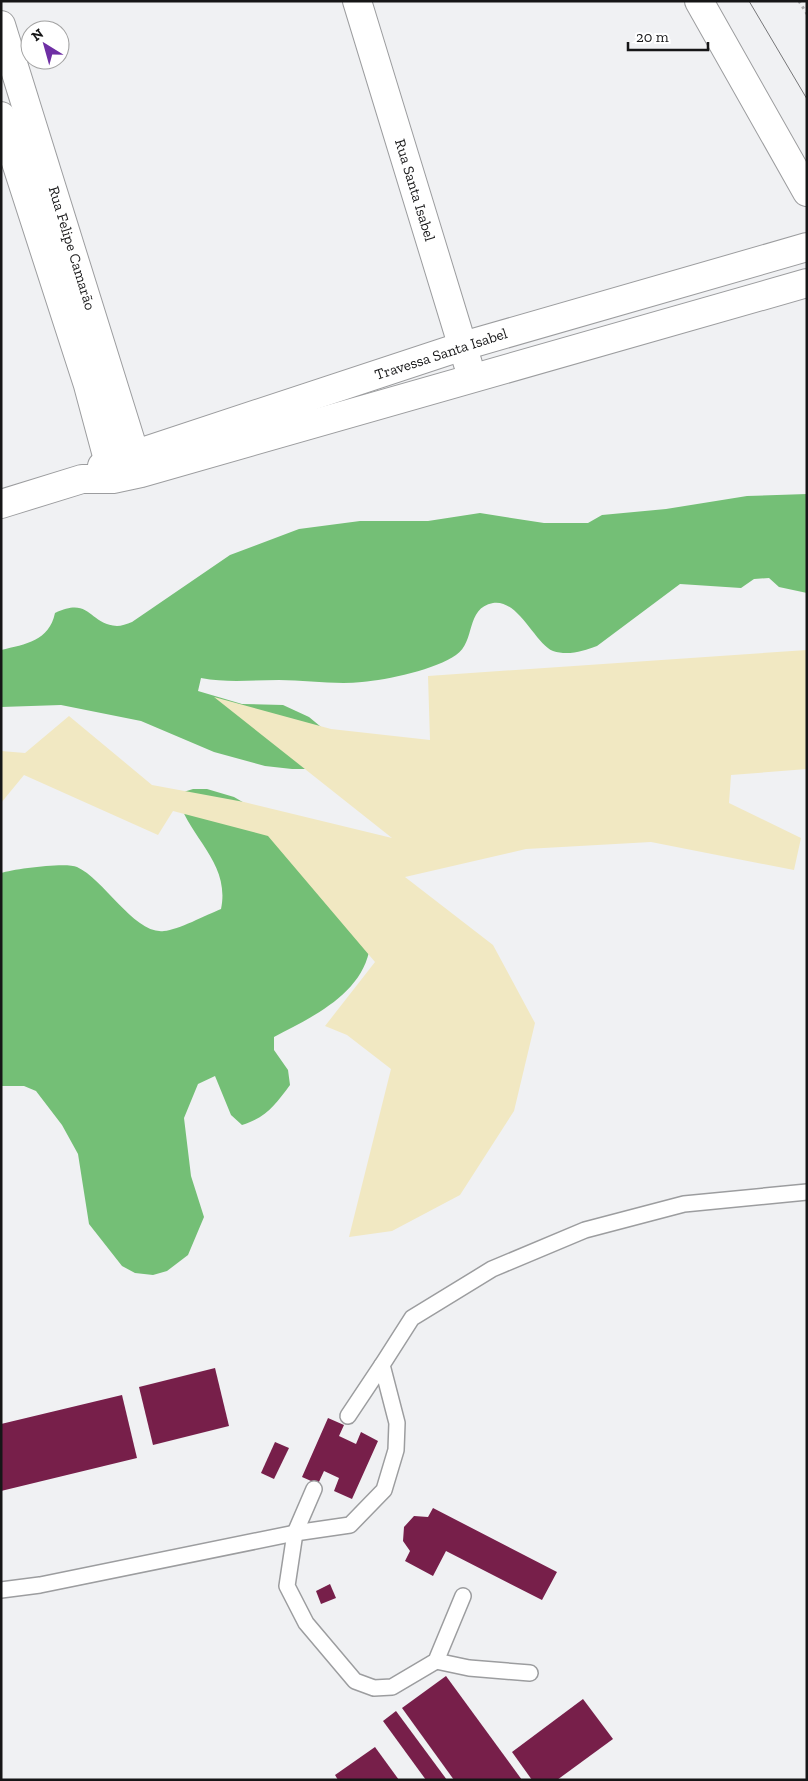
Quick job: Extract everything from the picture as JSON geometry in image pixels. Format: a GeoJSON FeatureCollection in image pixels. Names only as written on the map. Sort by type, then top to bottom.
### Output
{"type":"FeatureCollection","features":[{"type":"Feature","properties":{"kind":"street","name":"Rua Santa Isabel"},"geometry":{"type":"LineString","coordinates":[[357,1],[472,380]]}},
{"type":"Feature","properties":{"kind":"street"},"geometry":{"type":"LineString","coordinates":[[699,1],[807,192]]}},
{"type":"Feature","properties":{"kind":"street","name":"Rua Felipe Camarão"},"geometry":{"type":"LineString","coordinates":[[1,24],[138,464]]}},
{"type":"Feature","properties":{"kind":"street","name":"Rua Felipe Camarão"},"geometry":{"type":"LineString","coordinates":[[1,116],[112,470]]}},
{"type":"Feature","properties":{"kind":"street","name":"Travessa Santa Isabel"},"geometry":{"type":"LineString","coordinates":[[138,464],[463,346],[807,246]]}},
{"type":"Feature","properties":{"kind":"street","name":"Travessa Santa Isabel"},"geometry":{"type":"LineString","coordinates":[[1,504],[112,470],[472,380],[807,283]]}},
{"type":"Feature","properties":{"kind":"lane"},"geometry":{"type":"LineString","coordinates":[[348,1416],[412,1318],[492,1268],[585,1230],[684,1204],[807,1192]]}},
{"type":"Feature","properties":{"kind":"lane"},"geometry":{"type":"LineString","coordinates":[[1,1590],[40,1585],[295,1533],[350,1525],[384,1490],[396,1450],[397,1423],[382,1365]]}},
{"type":"Feature","properties":{"kind":"lane"},"geometry":{"type":"LineString","coordinates":[[314,1489],[295,1533],[287,1586],[306,1623],[355,1680],[374,1688],[392,1688],[436,1661],[463,1596]]}},
{"type":"Feature","properties":{"kind":"lane"},"geometry":{"type":"LineString","coordinates":[[436,1661],[469,1668],[530,1674]]}},
{"type":"Feature","properties":{"kind":"path"},"geometry":{"type":"LineString","coordinates":[[798,1],[807,14]]}},
{"type":"Feature","properties":{"kind":"green space"},"geometry":{"type":"Polygon","coordinates":[[[807,494],[807,593],[779,587],[769,578],[754,579],[741,588],[680,584],[597,646],[570,653],[553,651],[546,647],[511,608],[493,603],[484,606],[478,611],[466,642],[456,655],[437,665],[411,673],[385,679],[352,683],[279,680],[230,681],[201,678],[198,691],[242,704],[283,705],[309,717],[332,736],[344,769],[292,769],[265,766],[214,752],[141,721],[61,705],[1,707],[1,650],[35,640],[48,630],[55,613],[76,608],[89,612],[107,624],[117,626],[132,622],[230,555],[299,529],[360,521],[428,521],[480,513],[544,523],[588,523],[602,515],[666,509],[747,496],[807,494]]]}},
{"type":"Feature","properties":{"kind":"green space"},"geometry":{"type":"Polygon","coordinates":[[[193,789],[207,789],[234,797],[267,816],[369,952],[364,968],[344,993],[303,1022],[274,1037],[274,1050],[288,1070],[290,1085],[275,1104],[264,1114],[242,1125],[231,1115],[215,1076],[198,1084],[184,1118],[191,1176],[204,1217],[188,1255],[167,1271],[153,1275],[135,1273],[122,1266],[89,1224],[78,1154],[62,1125],[36,1091],[24,1086],[1,1086],[1,873],[62,865],[77,867],[87,873],[131,916],[153,930],[170,930],[192,922],[221,909],[222,892],[220,877],[214,863],[189,823],[177,794],[193,789]]]}},
{"type":"Feature","properties":{"kind":"sand"},"geometry":{"type":"Polygon","coordinates":[[[807,650],[807,769],[731,775],[729,803],[801,838],[794,870],[651,842],[526,849],[405,877],[493,945],[535,1023],[514,1111],[460,1195],[392,1231],[349,1237],[391,1069],[347,1035],[325,1026],[375,962],[268,836],[173,811],[158,835],[24,775],[1,803],[1,751],[25,753],[69,716],[152,785],[244,802],[392,838],[214,697],[331,729],[430,740],[428,676],[807,650]]]}},
{"type":"Feature","properties":{"kind":"building"},"geometry":{"type":"Polygon","coordinates":[[[215,1368],[229,1426],[153,1445],[139,1387],[215,1368]]]}},
{"type":"Feature","properties":{"kind":"building"},"geometry":{"type":"Polygon","coordinates":[[[122,1395],[137,1458],[1,1491],[1,1424],[122,1395]]]}},
{"type":"Feature","properties":{"kind":"building"},"geometry":{"type":"Polygon","coordinates":[[[328,1418],[344,1425],[339,1436],[356,1444],[361,1432],[378,1441],[352,1499],[334,1491],[339,1478],[324,1471],[318,1484],[302,1477],[328,1418]]]}},
{"type":"Feature","properties":{"kind":"building"},"geometry":{"type":"Polygon","coordinates":[[[275,1442],[289,1448],[274,1479],[261,1473],[275,1442]]]}},
{"type":"Feature","properties":{"kind":"building"},"geometry":{"type":"Polygon","coordinates":[[[433,1508],[557,1572],[542,1600],[446,1551],[433,1576],[405,1561],[410,1551],[403,1541],[404,1527],[414,1516],[428,1517],[433,1508]]]}},
{"type":"Feature","properties":{"kind":"building"},"geometry":{"type":"Polygon","coordinates":[[[330,1584],[336,1598],[321,1604],[316,1591],[330,1584]]]}},
{"type":"Feature","properties":{"kind":"building"},"geometry":{"type":"Polygon","coordinates":[[[446,1676],[522,1780],[454,1780],[402,1708],[446,1676]]]}},
{"type":"Feature","properties":{"kind":"building"},"geometry":{"type":"Polygon","coordinates":[[[583,1699],[613,1739],[557,1780],[532,1780],[512,1752],[583,1699]]]}},
{"type":"Feature","properties":{"kind":"building"},"geometry":{"type":"Polygon","coordinates":[[[396,1711],[447,1780],[426,1780],[383,1721],[396,1711]]]}},
{"type":"Feature","properties":{"kind":"building"},"geometry":{"type":"Polygon","coordinates":[[[375,1747],[399,1780],[338,1780],[335,1775],[375,1747]]]}},
{"type":"Feature","properties":{"kind":"tram line"},"geometry":{"type":"LineString","coordinates":[[749,1],[807,99]]}}]}
